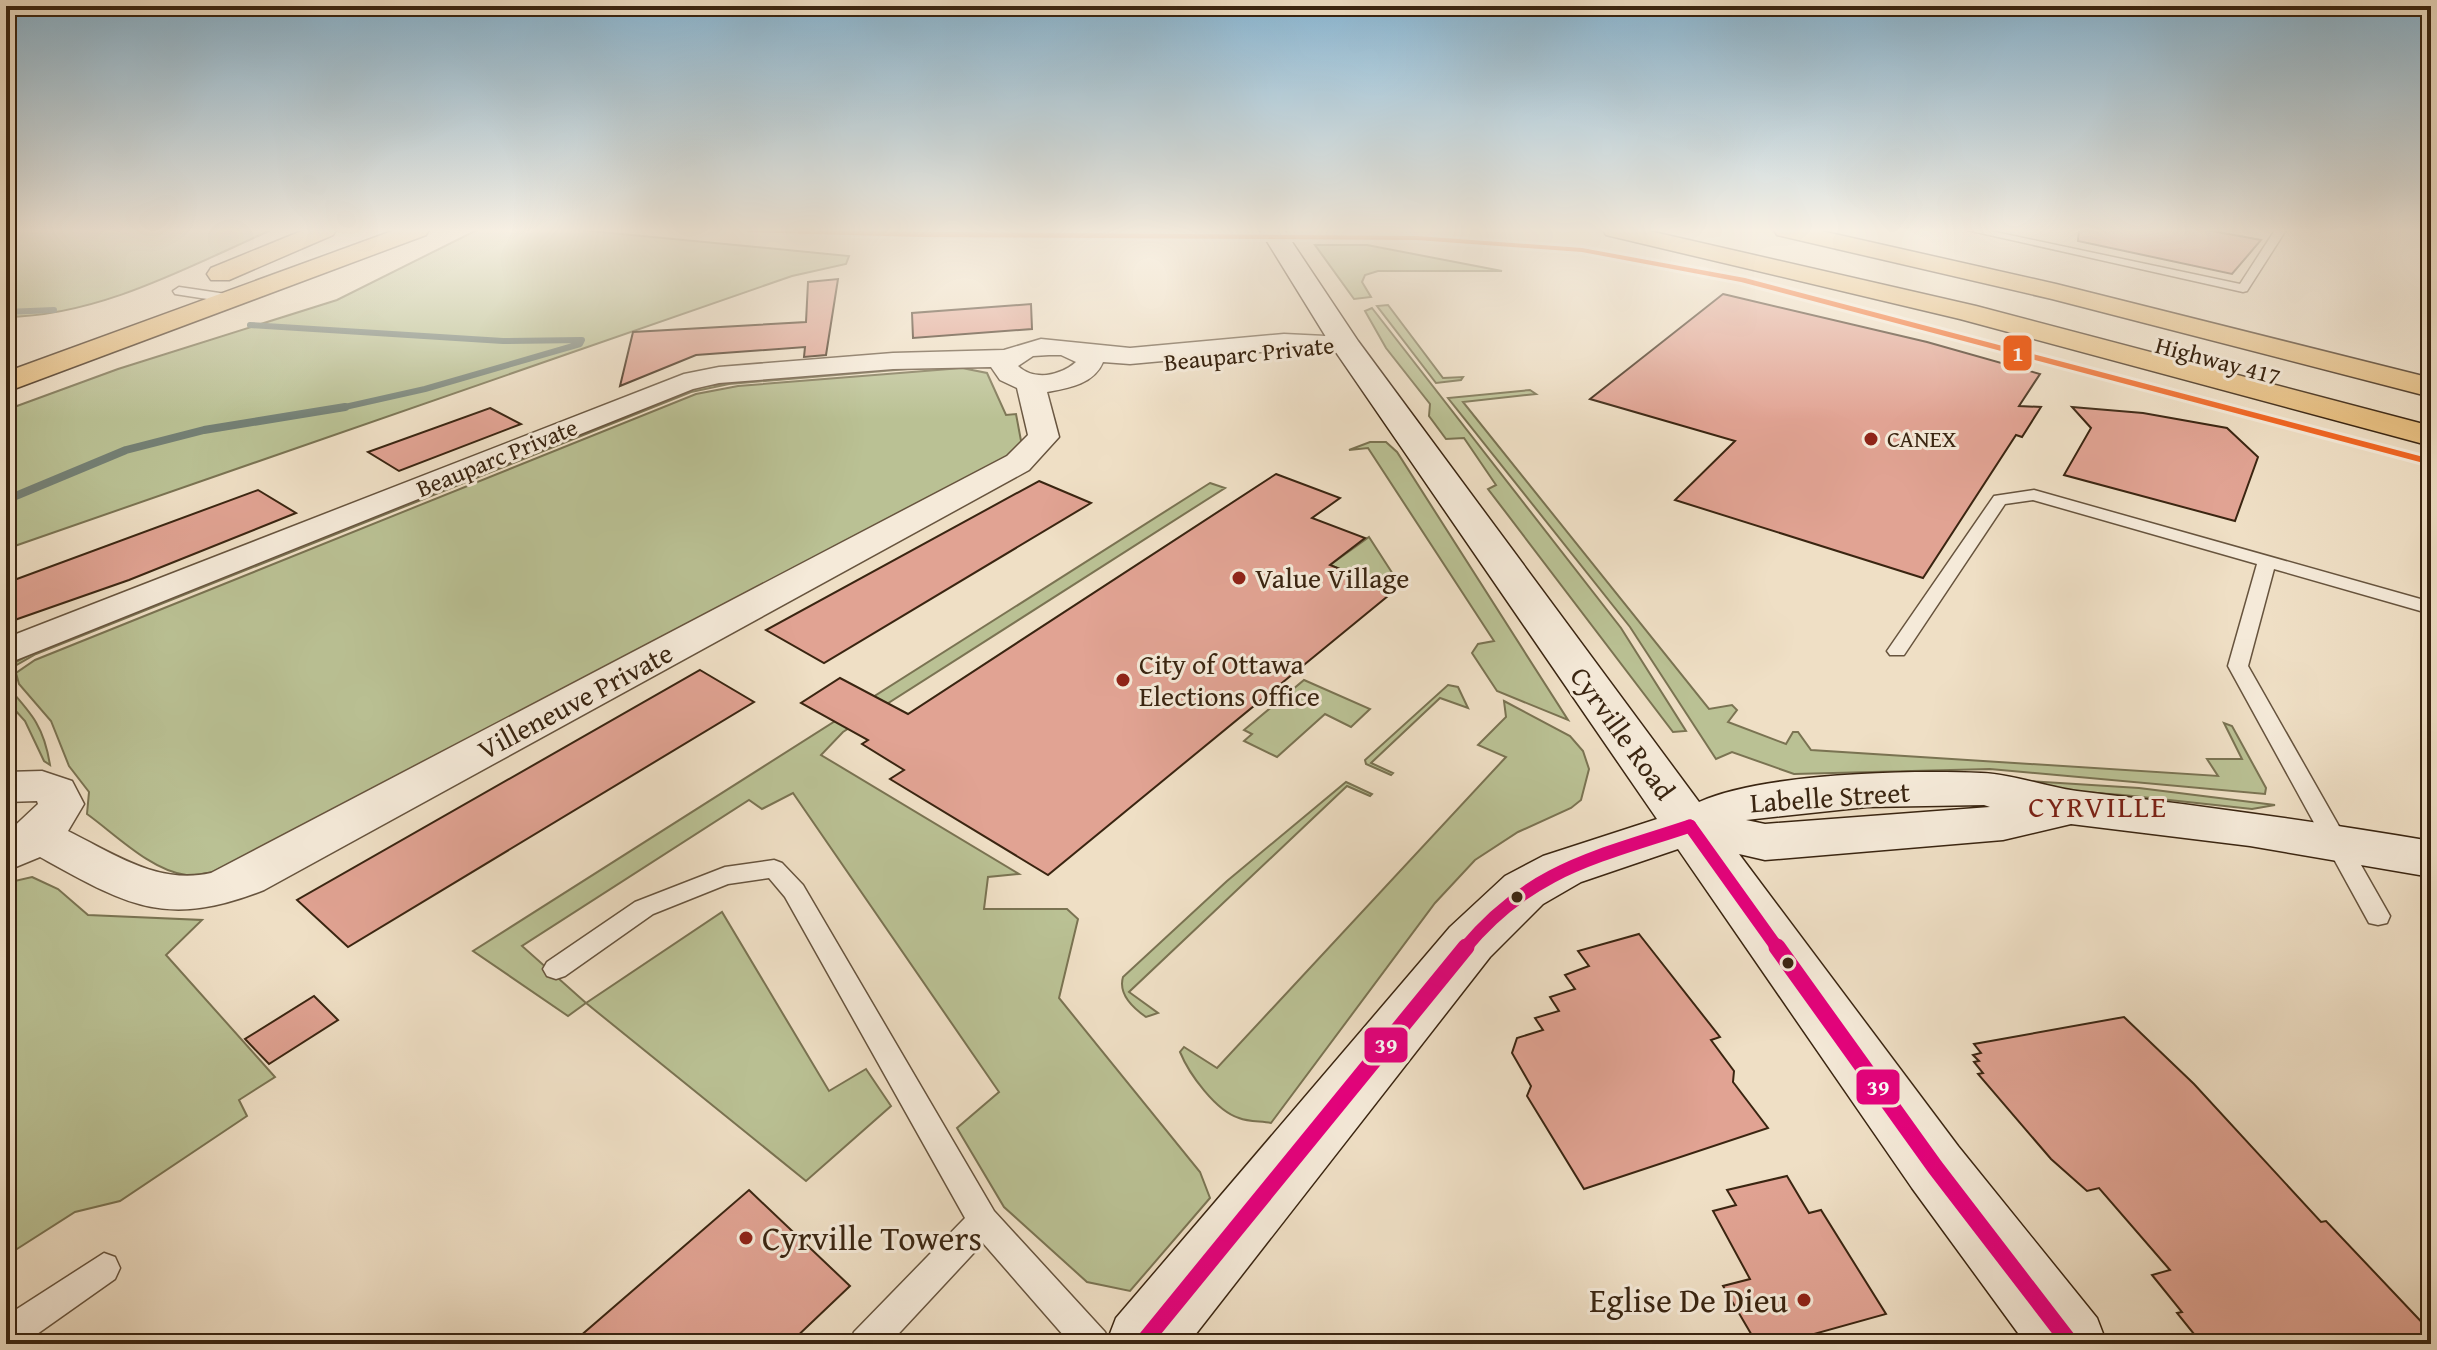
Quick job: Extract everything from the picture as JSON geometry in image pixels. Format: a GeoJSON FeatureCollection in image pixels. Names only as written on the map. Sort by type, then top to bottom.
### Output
{"type":"FeatureCollection","features":[{"type":"Feature","properties":{"kind":"main road"},"geometry":{"type":"LineString","coordinates":[[6,360],[174,293]]}},
{"type":"Feature","properties":{"kind":"main road"},"geometry":{"type":"LineString","coordinates":[[6,383],[249,293]]}},
{"type":"Feature","properties":{"kind":"main road","name":"Cyrville Road"},"geometry":{"type":"LineString","coordinates":[[1313,293],[1346,345],[1935,1167],[2071,1344]]}},
{"type":"Feature","properties":{"kind":"main road"},"geometry":{"type":"LineString","coordinates":[[1885,293],[2431,436]]}},
{"type":"Feature","properties":{"kind":"main road","name":"Highway 417"},"geometry":{"type":"LineString","coordinates":[[1945,293],[2431,418]]}},
{"type":"Feature","properties":{"kind":"main road","name":"Highway 417"},"geometry":{"type":"LineString","coordinates":[[2053,293],[2431,388]]}},
{"type":"Feature","properties":{"kind":"main road"},"geometry":{"type":"LineString","coordinates":[[2129,311],[2431,377]]}},
{"type":"Feature","properties":{"kind":"main road","name":"Labelle Street"},"geometry":{"type":"LineString","coordinates":[[1690,826],[1765,842],[2003,823],[2071,807],[2334,840],[2431,859]]}},
{"type":"Feature","properties":{"kind":"main road"},"geometry":{"type":"LineString","coordinates":[[1142,1344],[1470,942],[1524,890],[1562,869],[1690,826]]}},
{"type":"Feature","properties":{"kind":"street","name":"Beauparc Private"},"geometry":{"type":"LineString","coordinates":[[6,652],[684,383],[719,375],[893,361],[1019,370],[1019,352],[1050,346],[1083,361],[1294,354],[1346,345]]}},
{"type":"Feature","properties":{"kind":"street","name":"Villeneuve Private"},"geometry":{"type":"LineString","coordinates":[[22,844],[133,883],[179,894],[212,890],[247,878],[1018,463],[1044,437],[1019,370]]}},
{"type":"Feature","properties":{"kind":"street"},"geometry":{"type":"LineString","coordinates":[[6,787],[42,786],[56,792],[61,804],[54,819],[22,844]]}},
{"type":"Feature","properties":{"kind":"lane"},"geometry":{"type":"LineString","coordinates":[[192,293],[233,299]]}},
{"type":"Feature","properties":{"kind":"lane"},"geometry":{"type":"LineString","coordinates":[[1897,651],[2000,500],[2034,495],[2431,608]]}},
{"type":"Feature","properties":{"kind":"lane"},"geometry":{"type":"LineString","coordinates":[[2267,562],[2238,666],[2378,916]]}},
{"type":"Feature","properties":{"kind":"lane"},"geometry":{"type":"LineString","coordinates":[[556,969],[644,908],[725,876],[774,869],[794,891],[983,1221],[1093,1344]]}},
{"type":"Feature","properties":{"kind":"lane"},"geometry":{"type":"LineString","coordinates":[[866,1344],[983,1221]]}},
{"type":"Feature","properties":{"kind":"lane"},"geometry":{"type":"LineString","coordinates":[[6,1336],[104,1268]]}},
{"type":"Feature","properties":{"kind":"green space"},"geometry":{"type":"Polygon","coordinates":[[[6,293],[126,293],[75,308],[6,317],[6,293]]]}},
{"type":"Feature","properties":{"kind":"green space"},"geometry":{"type":"Polygon","coordinates":[[[351,293],[743,293],[6,549],[6,410],[118,369],[351,293]]]}},
{"type":"Feature","properties":{"kind":"green space"},"geometry":{"type":"Polygon","coordinates":[[[1350,293],[1369,293],[1371,297],[1354,299],[1350,293]]]}},
{"type":"Feature","properties":{"kind":"green space"},"geometry":{"type":"Polygon","coordinates":[[[1388,305],[1443,378],[1463,377],[1461,380],[1436,383],[1377,306],[1388,305]]]}},
{"type":"Feature","properties":{"kind":"green space"},"geometry":{"type":"Polygon","coordinates":[[[1372,308],[1621,628],[1686,731],[1673,732],[1488,489],[1496,485],[1464,438],[1446,439],[1429,416],[1430,404],[1386,348],[1365,311],[1372,308]]]}},
{"type":"Feature","properties":{"kind":"green space"},"geometry":{"type":"Polygon","coordinates":[[[943,366],[729,384],[691,392],[36,654],[8,670],[6,675],[6,667],[41,649],[701,386],[943,366]]]}},
{"type":"Feature","properties":{"kind":"green space"},"geometry":{"type":"Polygon","coordinates":[[[962,368],[987,373],[1006,415],[1016,414],[1022,446],[1007,461],[218,871],[186,875],[159,866],[87,814],[89,792],[69,766],[51,721],[19,684],[16,673],[35,660],[696,394],[738,386],[962,368]]]}},
{"type":"Feature","properties":{"kind":"green space"},"geometry":{"type":"Polygon","coordinates":[[[1530,390],[1536,394],[1463,402],[1709,709],[1732,705],[1737,710],[1728,722],[1786,744],[1793,732],[1798,732],[1811,750],[2218,776],[2207,759],[2242,759],[2224,723],[2232,726],[2266,788],[2265,794],[1990,769],[1794,774],[1732,752],[1716,759],[1630,627],[1448,398],[1530,390]]]}},
{"type":"Feature","properties":{"kind":"green space"},"geometry":{"type":"Polygon","coordinates":[[[1370,442],[1386,442],[1397,452],[1568,720],[1497,691],[1472,653],[1478,644],[1494,641],[1368,448],[1349,450],[1370,442]]]}},
{"type":"Feature","properties":{"kind":"green space"},"geometry":{"type":"Polygon","coordinates":[[[1210,483],[1225,488],[843,732],[821,755],[1019,874],[988,877],[984,909],[1067,909],[1078,919],[1059,998],[1200,1172],[1210,1198],[1130,1291],[1087,1282],[1004,1207],[957,1128],[999,1092],[793,793],[762,809],[749,800],[522,946],[586,1003],[568,1016],[473,951],[1210,483]]]}},
{"type":"Feature","properties":{"kind":"green space"},"geometry":{"type":"Polygon","coordinates":[[[1369,537],[1400,585],[1394,591],[1330,565],[1369,537]]]}},
{"type":"Feature","properties":{"kind":"green space"},"geometry":{"type":"Polygon","coordinates":[[[1304,680],[1370,709],[1351,727],[1325,714],[1277,757],[1244,741],[1252,734],[1244,730],[1304,680]]]}},
{"type":"Feature","properties":{"kind":"green space"},"geometry":{"type":"Polygon","coordinates":[[[6,685],[35,721],[50,765],[44,761],[25,721],[6,700],[6,685]]]}},
{"type":"Feature","properties":{"kind":"green space"},"geometry":{"type":"Polygon","coordinates":[[[1448,685],[1458,687],[1468,708],[1440,698],[1371,763],[1393,773],[1391,775],[1366,764],[1365,760],[1448,685]]]}},
{"type":"Feature","properties":{"kind":"green space"},"geometry":{"type":"Polygon","coordinates":[[[1504,701],[1570,736],[1583,751],[1589,769],[1581,800],[1571,808],[1518,832],[1475,860],[1435,903],[1271,1123],[1239,1118],[1221,1108],[1204,1091],[1180,1052],[1184,1047],[1217,1068],[1506,757],[1478,745],[1506,717],[1504,701]]]}},
{"type":"Feature","properties":{"kind":"green space"},"geometry":{"type":"Polygon","coordinates":[[[1962,777],[2139,788],[2275,805],[2252,809],[2123,795],[1934,781],[1962,777]]]}},
{"type":"Feature","properties":{"kind":"green space"},"geometry":{"type":"Polygon","coordinates":[[[1346,782],[1372,794],[1370,796],[1347,786],[1129,992],[1158,1013],[1146,1017],[1136,1009],[1125,995],[1123,977],[1227,881],[1346,782]]]}},
{"type":"Feature","properties":{"kind":"green space"},"geometry":{"type":"Polygon","coordinates":[[[32,877],[58,889],[88,915],[202,920],[166,955],[275,1077],[239,1100],[247,1116],[120,1201],[75,1212],[6,1256],[6,883],[32,877]]]}},
{"type":"Feature","properties":{"kind":"green space"},"geometry":{"type":"Polygon","coordinates":[[[722,912],[829,1091],[866,1069],[891,1106],[806,1181],[586,1003],[722,912]]]}},
{"type":"Feature","properties":{"kind":"building"},"geometry":{"type":"Polygon","coordinates":[[[807,293],[836,293],[826,355],[804,357],[805,347],[696,355],[620,386],[633,332],[806,322],[807,293]]]}},
{"type":"Feature","properties":{"kind":"building","name":"CANEX"},"geometry":{"type":"Polygon","coordinates":[[[1723,294],[1927,342],[2040,374],[2019,406],[2041,407],[2022,437],[2016,435],[1923,578],[1675,500],[1735,441],[1590,399],[1723,294]]]}},
{"type":"Feature","properties":{"kind":"building"},"geometry":{"type":"Polygon","coordinates":[[[1031,304],[1032,329],[913,338],[912,313],[1031,304]]]}},
{"type":"Feature","properties":{"kind":"building"},"geometry":{"type":"Polygon","coordinates":[[[2072,407],[2143,413],[2227,428],[2258,457],[2235,521],[2064,475],[2091,428],[2072,407]]]}},
{"type":"Feature","properties":{"kind":"building"},"geometry":{"type":"Polygon","coordinates":[[[490,408],[521,424],[399,471],[368,452],[490,408]]]}},
{"type":"Feature","properties":{"kind":"building"},"geometry":{"type":"Polygon","coordinates":[[[1276,474],[1340,498],[1312,518],[1365,538],[1330,565],[1394,591],[1048,875],[890,779],[904,770],[862,744],[868,740],[801,703],[840,678],[908,714],[1276,474]]]}},
{"type":"Feature","properties":{"kind":"building"},"geometry":{"type":"Polygon","coordinates":[[[1039,481],[1091,503],[824,663],[766,630],[1039,481]]]}},
{"type":"Feature","properties":{"kind":"building"},"geometry":{"type":"Polygon","coordinates":[[[258,490],[296,513],[129,580],[6,623],[6,583],[258,490]]]}},
{"type":"Feature","properties":{"kind":"building"},"geometry":{"type":"Polygon","coordinates":[[[700,670],[754,702],[348,947],[297,900],[700,670]]]}},
{"type":"Feature","properties":{"kind":"building"},"geometry":{"type":"Polygon","coordinates":[[[1639,934],[1720,1037],[1711,1040],[1734,1071],[1733,1082],[1768,1128],[1584,1189],[1527,1096],[1531,1086],[1512,1053],[1517,1038],[1543,1030],[1535,1018],[1559,1011],[1550,997],[1575,989],[1565,975],[1589,966],[1578,951],[1639,934]]]}},
{"type":"Feature","properties":{"kind":"building"},"geometry":{"type":"Polygon","coordinates":[[[314,996],[338,1020],[269,1064],[245,1039],[314,996]]]}},
{"type":"Feature","properties":{"kind":"building"},"geometry":{"type":"Polygon","coordinates":[[[2124,1017],[2194,1084],[2321,1222],[2326,1221],[2431,1332],[2431,1344],[2202,1344],[2177,1313],[2182,1312],[2152,1275],[2170,1270],[2099,1188],[2087,1191],[2051,1159],[1978,1074],[1983,1073],[1974,1062],[1979,1061],[1973,1055],[1981,1053],[1974,1044],[2124,1017]]]}},
{"type":"Feature","properties":{"kind":"building"},"geometry":{"type":"Polygon","coordinates":[[[1787,1176],[1809,1213],[1821,1210],[1886,1314],[1778,1344],[1757,1344],[1723,1286],[1750,1279],[1713,1211],[1736,1205],[1727,1190],[1787,1176]]]}},
{"type":"Feature","properties":{"kind":"building","name":"Cyrville Towers"},"geometry":{"type":"Polygon","coordinates":[[[749,1190],[850,1286],[789,1344],[571,1344],[749,1190]]]}},
{"type":"Feature","properties":{"kind":"waterway"},"geometry":{"type":"LineString","coordinates":[[6,312],[54,310]]}},
{"type":"Feature","properties":{"kind":"waterway"},"geometry":{"type":"LineString","coordinates":[[250,325],[503,341],[582,340],[580,344],[425,389],[345,407]]}},
{"type":"Feature","properties":{"kind":"waterway"},"geometry":{"type":"LineString","coordinates":[[6,500],[126,450],[204,430],[345,407]]}},
{"type":"Feature","properties":{"kind":"waterway"},"geometry":{"type":"LineString","coordinates":[[336,409],[345,407]]}},
{"type":"Feature","properties":{"kind":"transit line","name":"1"},"geometry":{"type":"LineString","coordinates":[[1791,293],[2431,462]]}},
{"type":"Feature","properties":{"kind":"transit line","name":"39"},"geometry":{"type":"LineString","coordinates":[[1690,826],[1935,1167],[2071,1344]]}},
{"type":"Feature","properties":{"kind":"transit line","name":"39"},"geometry":{"type":"LineString","coordinates":[[1142,1344],[1470,942],[1524,890],[1562,869],[1690,826]]}},
{"type":"Feature","properties":{"kind":"place","name":"CANEX"},"geometry":{"type":"Point","coordinates":[1871,439]}},
{"type":"Feature","properties":{"kind":"place","name":"Value Village"},"geometry":{"type":"Point","coordinates":[1239,578]}},
{"type":"Feature","properties":{"kind":"place","name":"City of Ottawa Elections Office"},"geometry":{"type":"Point","coordinates":[1123,680]}},
{"type":"Feature","properties":{"kind":"place","name":"Cyrville Towers"},"geometry":{"type":"Point","coordinates":[746,1238]}},
{"type":"Feature","properties":{"kind":"place","name":"Eglise De Dieu"},"geometry":{"type":"Point","coordinates":[1804,1300]}},
{"type":"Feature","properties":{"kind":"district","name":"CYRVILLE"},"geometry":{"type":"Point","coordinates":[2098,807]}}]}
